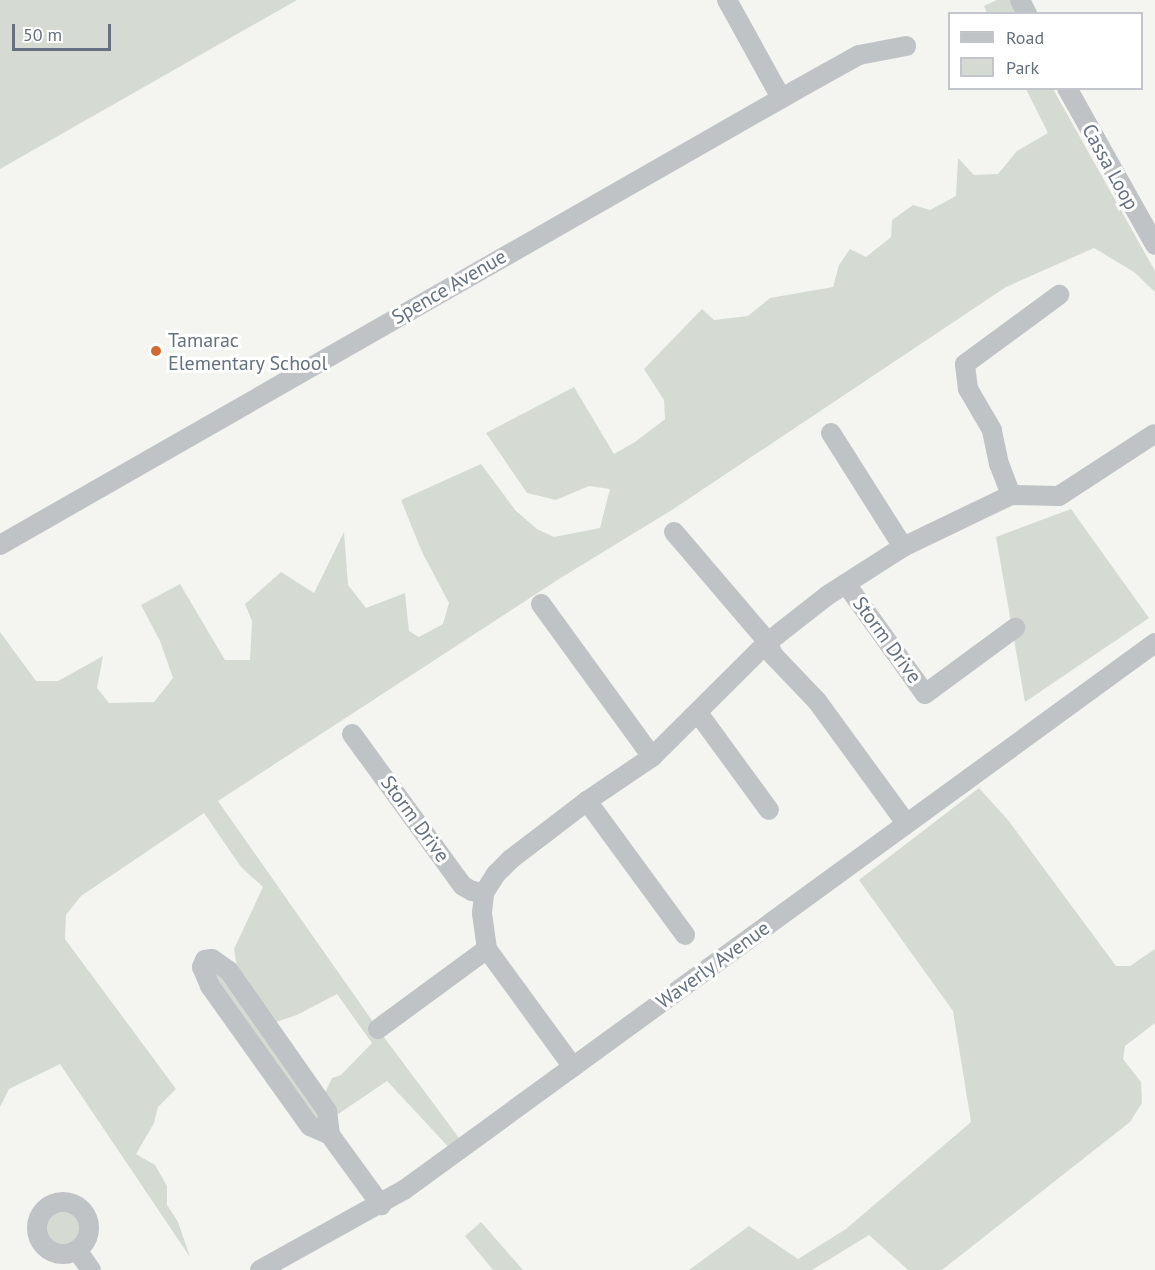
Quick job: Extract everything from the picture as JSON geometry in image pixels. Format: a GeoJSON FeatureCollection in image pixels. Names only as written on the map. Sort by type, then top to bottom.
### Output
{"type":"FeatureCollection","features":[{"type":"Feature","properties":{"kind":"street"},"geometry":{"type":"LineString","coordinates":[[727,0],[781,98]]}},
{"type":"Feature","properties":{"kind":"street","name":"Spence Avenue"},"geometry":{"type":"LineString","coordinates":[[0,545],[859,55],[906,46]]}},
{"type":"Feature","properties":{"kind":"street","name":"Cassa Loop"},"geometry":{"type":"LineString","coordinates":[[1068,90],[1155,245]]}},
{"type":"Feature","properties":{"kind":"street"},"geometry":{"type":"LineString","coordinates":[[1011,495],[999,464],[992,430],[968,389],[965,364],[1059,295]]}},
{"type":"Feature","properties":{"kind":"street"},"geometry":{"type":"LineString","coordinates":[[831,433],[903,547]]}},
{"type":"Feature","properties":{"kind":"street","name":"Storm Drive"},"geometry":{"type":"LineString","coordinates":[[352,734],[464,886],[472,891],[484,893],[496,874],[511,859],[587,801],[652,757],[768,642],[828,595],[903,547],[1011,495],[1059,496],[1154,434]]}},
{"type":"Feature","properties":{"kind":"street"},"geometry":{"type":"LineString","coordinates":[[674,532],[768,642],[773,656],[817,701],[906,823]]}},
{"type":"Feature","properties":{"kind":"street","name":"Storm Drive"},"geometry":{"type":"LineString","coordinates":[[846,584],[925,694],[1015,628]]}},
{"type":"Feature","properties":{"kind":"street"},"geometry":{"type":"LineString","coordinates":[[541,604],[652,757]]}},
{"type":"Feature","properties":{"kind":"street","name":"Waverly Avenue"},"geometry":{"type":"LineString","coordinates":[[260,1270],[381,1205],[1155,643]]}},
{"type":"Feature","properties":{"kind":"street"},"geometry":{"type":"LineString","coordinates":[[698,713],[769,810]]}},
{"type":"Feature","properties":{"kind":"street"},"geometry":{"type":"LineString","coordinates":[[587,801],[685,935]]}},
{"type":"Feature","properties":{"kind":"street"},"geometry":{"type":"LineString","coordinates":[[484,893],[482,913],[487,950],[573,1067]]}},
{"type":"Feature","properties":{"kind":"street"},"geometry":{"type":"LineString","coordinates":[[378,1029],[487,950]]}},
{"type":"Feature","properties":{"kind":"street"},"geometry":{"type":"LineString","coordinates":[[330,1136],[327,1111],[229,971],[212,959],[205,960],[202,967],[210,986],[309,1125],[330,1136],[381,1205]]}},
{"type":"Feature","properties":{"kind":"street"},"geometry":{"type":"LineString","coordinates":[[77,1250],[91,1270]]}},
{"type":"Feature","properties":{"kind":"green space"},"geometry":{"type":"Polygon","coordinates":[[[0,0],[297,0],[0,169],[0,0]]]}},
{"type":"Feature","properties":{"kind":"green space"},"geometry":{"type":"Polygon","coordinates":[[[997,0],[1010,0],[1016,12],[987,12],[984,6],[997,0]]]}},
{"type":"Feature","properties":{"kind":"green space"},"geometry":{"type":"Polygon","coordinates":[[[1026,90],[1054,90],[1155,271],[1155,292],[1134,272],[1094,248],[1006,287],[675,508],[559,579],[218,801],[378,1029],[465,1146],[455,1154],[387,1081],[328,1121],[310,1125],[205,960],[240,986],[234,949],[263,887],[241,867],[204,813],[81,896],[66,915],[65,939],[176,1089],[158,1107],[154,1123],[136,1154],[155,1165],[167,1186],[167,1205],[178,1222],[190,1257],[60,1064],[9,1089],[0,1107],[0,632],[36,681],[58,681],[103,656],[97,688],[109,703],[154,702],[173,678],[160,641],[141,605],[180,584],[225,660],[250,660],[252,621],[245,604],[281,572],[314,593],[344,532],[348,585],[366,608],[405,593],[409,631],[419,637],[443,624],[449,603],[422,552],[401,500],[481,464],[516,511],[537,529],[554,537],[600,528],[610,489],[589,486],[556,500],[527,493],[486,433],[574,387],[614,454],[635,442],[665,419],[664,400],[644,369],[702,309],[714,320],[748,316],[770,298],[833,287],[839,265],[850,249],[866,257],[891,237],[892,220],[913,205],[930,210],[956,196],[958,158],[974,175],[998,174],[1017,151],[1048,133],[1026,90]],[[337,994],[297,1015],[267,1025],[321,1101],[332,1078],[341,1075],[372,1043],[337,994]]]}},
{"type":"Feature","properties":{"kind":"green space"},"geometry":{"type":"Polygon","coordinates":[[[1071,509],[1149,618],[1025,702],[996,537],[1071,509]]]}},
{"type":"Feature","properties":{"kind":"green space"},"geometry":{"type":"Polygon","coordinates":[[[979,788],[1008,820],[1116,966],[1130,966],[1155,949],[1155,1023],[1125,1046],[1123,1059],[1141,1082],[1142,1103],[1130,1122],[942,1270],[908,1270],[869,1235],[812,1270],[689,1270],[749,1226],[798,1259],[846,1229],[971,1122],[953,1011],[859,880],[979,788]]]}},
{"type":"Feature","properties":{"kind":"green space"},"geometry":{"type":"Polygon","coordinates":[[[63,1202],[73,1204],[81,1210],[87,1218],[89,1228],[87,1238],[81,1246],[73,1252],[63,1254],[53,1252],[45,1246],[39,1238],[37,1228],[39,1218],[45,1210],[53,1204],[63,1202]]]}},
{"type":"Feature","properties":{"kind":"green space"},"geometry":{"type":"Polygon","coordinates":[[[481,1222],[523,1270],[493,1270],[465,1236],[481,1222]]]}},
{"type":"Feature","properties":{"kind":"place","name":"Tamarac Elementary School"},"geometry":{"type":"Point","coordinates":[156,351]}}]}
